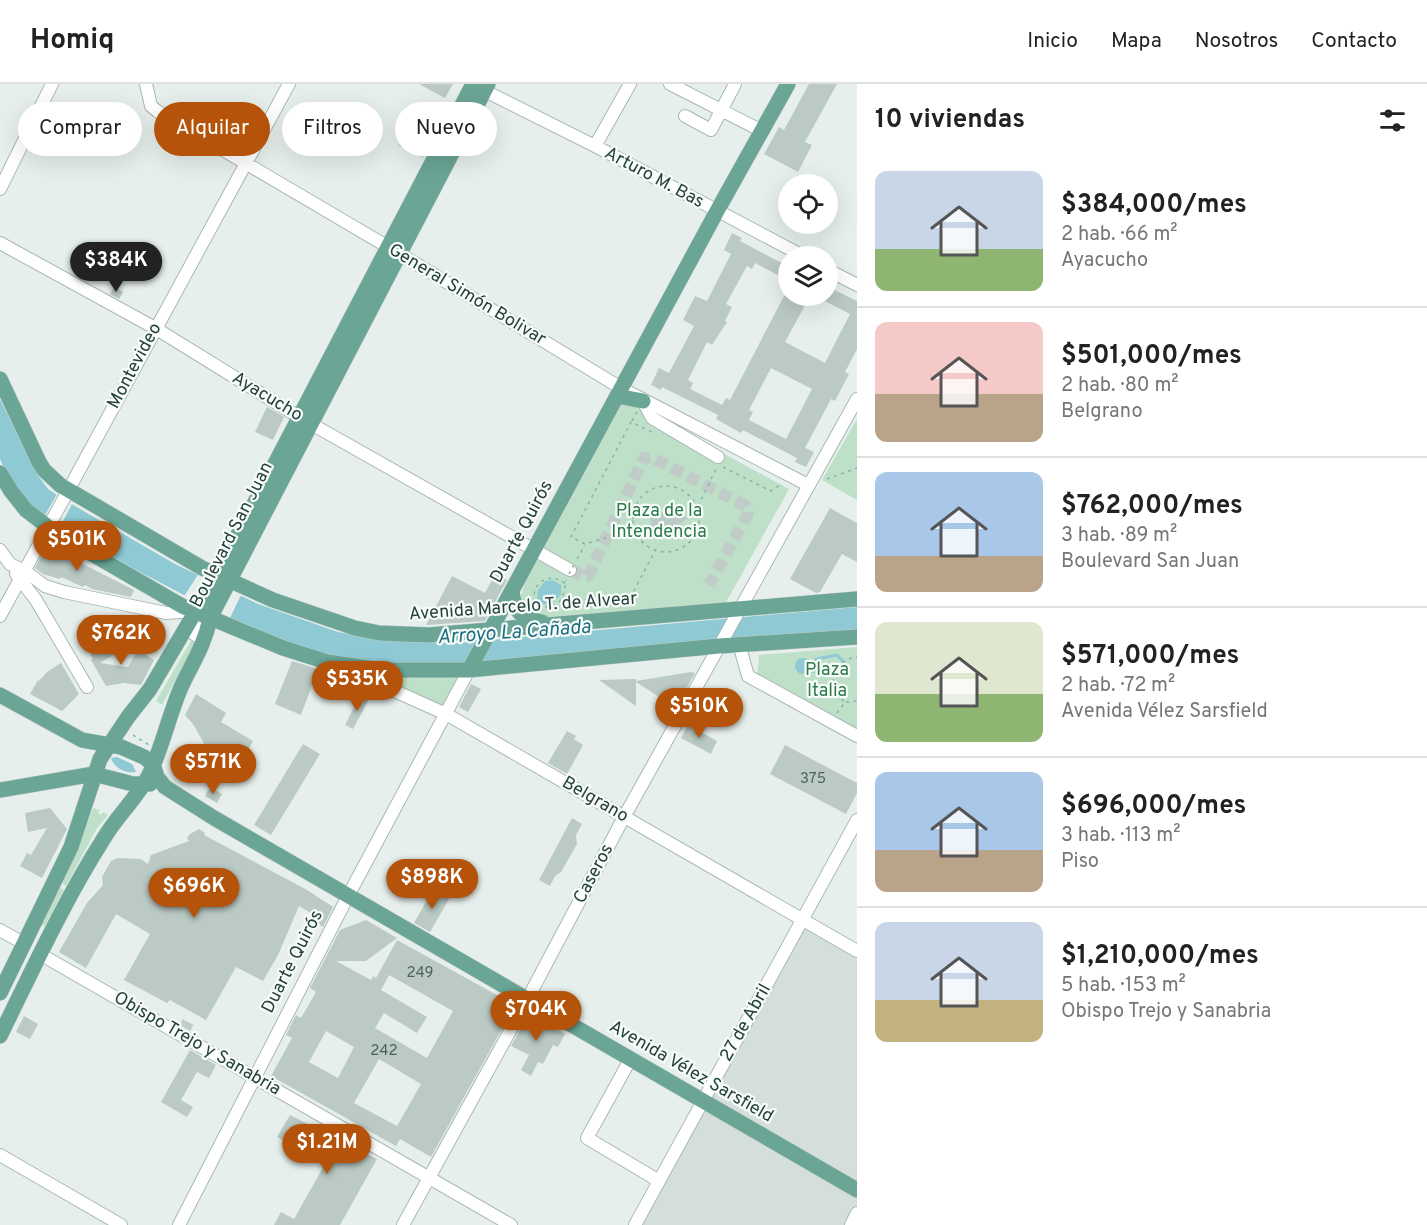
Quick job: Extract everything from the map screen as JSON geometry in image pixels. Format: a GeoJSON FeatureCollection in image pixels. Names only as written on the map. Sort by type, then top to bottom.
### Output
{"type":"FeatureCollection","features":[{"type":"Feature","properties":{"kind":"main road","name":"Duarte Quirós"},"geometry":{"type":"LineString","coordinates":[[470,670],[717,211],[788,84]]}},
{"type":"Feature","properties":{"kind":"main road","name":"Boulevard San Juan"},"geometry":{"type":"LineString","coordinates":[[0,1036],[40,954],[104,837],[142,786],[153,764],[172,710],[206,638],[223,578],[478,85]]}},
{"type":"Feature","properties":{"kind":"main road","name":"Avenida Marcelo T. de Alvear"},"geometry":{"type":"LineString","coordinates":[[0,379],[44,470],[69,491],[223,578],[299,609],[355,628],[379,633],[429,635],[857,599]]}},
{"type":"Feature","properties":{"kind":"main road"},"geometry":{"type":"LineString","coordinates":[[619,392],[643,401]]}},
{"type":"Feature","properties":{"kind":"main road"},"geometry":{"type":"LineString","coordinates":[[0,473],[26,510],[48,528],[179,604],[283,648],[327,662],[383,670],[470,670],[739,644],[857,637]]}},
{"type":"Feature","properties":{"kind":"main road","name":"Boulevard San Juan"},"geometry":{"type":"LineString","coordinates":[[0,993],[71,847],[94,774],[108,746],[150,689],[195,611],[223,578]]}},
{"type":"Feature","properties":{"kind":"main road"},"geometry":{"type":"LineString","coordinates":[[512,592],[513,605],[523,616],[551,624]]}},
{"type":"Feature","properties":{"kind":"main road"},"geometry":{"type":"LineString","coordinates":[[0,695],[82,740],[134,751],[153,764],[157,777],[165,787]]}},
{"type":"Feature","properties":{"kind":"main road"},"geometry":{"type":"LineString","coordinates":[[0,790],[94,774]]}},
{"type":"Feature","properties":{"kind":"main road","name":"Avenida Vélez Sarsfield"},"geometry":{"type":"LineString","coordinates":[[94,774],[142,786],[154,784],[165,787],[214,818],[857,1190]]}},
{"type":"Feature","properties":{"kind":"street"},"geometry":{"type":"LineString","coordinates":[[0,189],[52,84]]}},
{"type":"Feature","properties":{"kind":"street","name":"General Simón Bolivar"},"geometry":{"type":"LineString","coordinates":[[146,84],[151,106],[156,111],[394,250],[619,392]]}},
{"type":"Feature","properties":{"kind":"street","name":"Montevideo"},"geometry":{"type":"LineString","coordinates":[[0,616],[289,84]]}},
{"type":"Feature","properties":{"kind":"street"},"geometry":{"type":"LineString","coordinates":[[595,146],[630,84]]}},
{"type":"Feature","properties":{"kind":"street"},"geometry":{"type":"LineString","coordinates":[[670,84],[762,131]]}},
{"type":"Feature","properties":{"kind":"street"},"geometry":{"type":"LineString","coordinates":[[685,116],[711,130],[735,84]]}},
{"type":"Feature","properties":{"kind":"street","name":"Arturo M. Bas"},"geometry":{"type":"LineString","coordinates":[[478,85],[784,246]]}},
{"type":"Feature","properties":{"kind":"street","name":"Ayacucho"},"geometry":{"type":"LineString","coordinates":[[0,243],[155,328],[305,420],[571,569]]}},
{"type":"Feature","properties":{"kind":"street"},"geometry":{"type":"LineString","coordinates":[[838,275],[857,285]]}},
{"type":"Feature","properties":{"kind":"street","name":"Caseros"},"geometry":{"type":"LineString","coordinates":[[403,1225],[527,1000],[624,817],[857,399]]}},
{"type":"Feature","properties":{"kind":"street"},"geometry":{"type":"LineString","coordinates":[[643,401],[651,418],[718,457]]}},
{"type":"Feature","properties":{"kind":"street"},"geometry":{"type":"LineString","coordinates":[[643,401],[808,485]]}},
{"type":"Feature","properties":{"kind":"street"},"geometry":{"type":"LineString","coordinates":[[0,550],[22,575],[45,586],[89,598],[166,613],[195,611]]}},
{"type":"Feature","properties":{"kind":"street"},"geometry":{"type":"LineString","coordinates":[[22,575],[87,687]]}},
{"type":"Feature","properties":{"kind":"street"},"geometry":{"type":"LineString","coordinates":[[36,600],[37,592],[45,586]]}},
{"type":"Feature","properties":{"kind":"street"},"geometry":{"type":"LineString","coordinates":[[739,644],[748,676],[857,736]]}},
{"type":"Feature","properties":{"kind":"street","name":"Belgrano"},"geometry":{"type":"LineString","coordinates":[[327,662],[446,714],[857,951]]}},
{"type":"Feature","properties":{"kind":"street","name":"Duarte Quirós"},"geometry":{"type":"LineString","coordinates":[[178,1225],[256,1078],[348,896],[470,670]]}},
{"type":"Feature","properties":{"kind":"street","name":"27 de Abril"},"geometry":{"type":"LineString","coordinates":[[635,1225],[857,820]]}},
{"type":"Feature","properties":{"kind":"street"},"geometry":{"type":"LineString","coordinates":[[0,930],[23,944]]}},
{"type":"Feature","properties":{"kind":"street","name":"Obispo Trejo y Sanabria"},"geometry":{"type":"LineString","coordinates":[[40,954],[183,1031],[256,1078],[511,1225]]}},
{"type":"Feature","properties":{"kind":"street"},"geometry":{"type":"LineString","coordinates":[[630,1060],[587,1138],[659,1182]]}},
{"type":"Feature","properties":{"kind":"street"},"geometry":{"type":"LineString","coordinates":[[0,1155],[121,1225]]}},
{"type":"Feature","properties":{"kind":"street"},"geometry":{"type":"LineString","coordinates":[[850,1225],[857,1213]]}},
{"type":"Feature","properties":{"kind":"path"},"geometry":{"type":"LineString","coordinates":[[635,529],[585,544],[571,537],[631,422],[660,436]]}},
{"type":"Feature","properties":{"kind":"path"},"geometry":{"type":"LineString","coordinates":[[697,507],[718,465],[771,491],[792,477]]}},
{"type":"Feature","properties":{"kind":"path"},"geometry":{"type":"LineString","coordinates":[[828,478],[857,468]]}},
{"type":"Feature","properties":{"kind":"path"},"geometry":{"type":"LineString","coordinates":[[672,486],[683,489],[697,507],[700,518],[698,530],[693,539],[684,547],[672,551],[656,550],[642,541],[635,529],[634,512],[638,502],[652,488],[672,486]]}},
{"type":"Feature","properties":{"kind":"path"},"geometry":{"type":"LineString","coordinates":[[565,583],[554,578],[541,581],[534,592],[534,601],[544,607],[558,603],[564,593],[565,583],[571,569],[585,544]]}},
{"type":"Feature","properties":{"kind":"path"},"geometry":{"type":"LineString","coordinates":[[628,602],[656,550]]}},
{"type":"Feature","properties":{"kind":"path"},"geometry":{"type":"LineString","coordinates":[[857,657],[841,664],[833,676],[833,689],[837,696],[845,702],[857,701]]}},
{"type":"Feature","properties":{"kind":"path"},"geometry":{"type":"LineString","coordinates":[[831,722],[845,702]]}},
{"type":"Feature","properties":{"kind":"path"},"geometry":{"type":"LineString","coordinates":[[127,731],[153,747]]}},
{"type":"Feature","properties":{"kind":"shaded area"},"geometry":{"type":"Polygon","coordinates":[[[802,920],[857,951],[857,1225],[635,1225],[802,920]]]}},
{"type":"Feature","properties":{"kind":"green space","name":"Plaza de la Intendencia"},"geometry":{"type":"Polygon","coordinates":[[[624,400],[789,489],[724,606],[546,617],[528,614],[520,600],[524,585],[624,400]]]}},
{"type":"Feature","properties":{"kind":"green space"},"geometry":{"type":"Polygon","coordinates":[[[857,419],[857,500],[822,480],[857,419]]]}},
{"type":"Feature","properties":{"kind":"green space"},"geometry":{"type":"Polygon","coordinates":[[[192,639],[196,641],[162,705],[156,701],[192,639]]]}},
{"type":"Feature","properties":{"kind":"green space","name":"Plaza Italia"},"geometry":{"type":"Polygon","coordinates":[[[857,647],[857,731],[757,677],[759,655],[857,647]]]}},
{"type":"Feature","properties":{"kind":"green space"},"geometry":{"type":"Polygon","coordinates":[[[359,667],[469,670],[446,714],[359,667]]]}},
{"type":"Feature","properties":{"kind":"green space"},"geometry":{"type":"Polygon","coordinates":[[[93,808],[100,810],[98,813],[101,815],[103,812],[108,815],[97,828],[66,886],[60,882],[93,808]]]}},
{"type":"Feature","properties":{"kind":"green space"},"geometry":{"type":"Polygon","coordinates":[[[58,887],[64,890],[45,925],[42,926],[41,925],[58,887]]]}},
{"type":"Feature","properties":{"kind":"water"},"geometry":{"type":"Polygon","coordinates":[[[0,399],[37,474],[48,489],[175,564],[258,604],[338,632],[412,642],[456,643],[857,607],[857,629],[449,666],[414,667],[317,653],[232,620],[138,571],[56,524],[24,499],[6,473],[0,459],[0,399]]]}},
{"type":"Feature","properties":{"kind":"water"},"geometry":{"type":"Polygon","coordinates":[[[553,580],[561,585],[561,594],[553,602],[543,604],[537,599],[538,590],[545,581],[553,580]]]}},
{"type":"Feature","properties":{"kind":"water"},"geometry":{"type":"Polygon","coordinates":[[[803,658],[809,660],[811,666],[809,672],[803,674],[797,672],[795,666],[797,660],[803,658]]]}},
{"type":"Feature","properties":{"kind":"water"},"geometry":{"type":"Polygon","coordinates":[[[117,757],[132,764],[136,772],[121,770],[111,758],[117,757]]]}},
{"type":"Feature","properties":{"kind":"pier"},"geometry":{"type":"Polygon","coordinates":[[[58,492],[73,502],[59,529],[43,519],[58,492]]]}},
{"type":"Feature","properties":{"kind":"pier"},"geometry":{"type":"Polygon","coordinates":[[[199,573],[242,593],[228,622],[183,598],[199,573]]]}},
{"type":"Feature","properties":{"kind":"building"},"geometry":{"type":"Polygon","coordinates":[[[419,84],[453,84],[445,98],[419,84]]]}},
{"type":"Feature","properties":{"kind":"building"},"geometry":{"type":"Polygon","coordinates":[[[809,84],[837,84],[805,142],[812,145],[798,172],[764,154],[779,127],[784,130],[809,84]]]}},
{"type":"Feature","properties":{"kind":"building"},"geometry":{"type":"Polygon","coordinates":[[[732,233],[742,238],[740,241],[778,261],[778,275],[755,263],[752,269],[747,266],[726,304],[732,307],[725,321],[727,322],[712,345],[707,342],[688,380],[693,383],[690,389],[722,405],[726,398],[730,400],[779,306],[805,306],[785,342],[825,363],[850,314],[834,306],[838,306],[838,292],[857,301],[857,349],[845,372],[849,374],[835,401],[831,399],[805,448],[814,452],[806,467],[795,462],[797,458],[743,430],[741,433],[716,419],[718,415],[662,387],[661,390],[651,385],[659,368],[669,373],[694,326],[683,320],[695,296],[707,301],[731,254],[724,250],[732,233]],[[771,368],[749,410],[753,412],[749,420],[786,439],[812,389],[771,368]]]}},
{"type":"Feature","properties":{"kind":"building"},"geometry":{"type":"Polygon","coordinates":[[[114,287],[123,292],[119,299],[110,294],[114,287]]]}},
{"type":"Feature","properties":{"kind":"building"},"geometry":{"type":"Polygon","coordinates":[[[267,407],[284,417],[273,440],[255,432],[267,407]]]}},
{"type":"Feature","properties":{"kind":"building"},"geometry":{"type":"Polygon","coordinates":[[[830,508],[857,523],[857,562],[842,554],[820,592],[816,593],[790,579],[830,508]]]}},
{"type":"Feature","properties":{"kind":"building"},"geometry":{"type":"Polygon","coordinates":[[[657,511],[688,518],[666,535],[663,531],[657,534],[650,518],[658,516],[657,511]]]}},
{"type":"Feature","properties":{"kind":"building"},"geometry":{"type":"Polygon","coordinates":[[[49,542],[73,555],[71,558],[134,590],[131,597],[92,589],[85,585],[83,587],[61,577],[60,579],[43,574],[35,568],[49,542]]]}},
{"type":"Feature","properties":{"kind":"building"},"geometry":{"type":"Polygon","coordinates":[[[495,574],[507,580],[485,621],[426,625],[452,576],[485,593],[495,574]]]}},
{"type":"Feature","properties":{"kind":"building"},"geometry":{"type":"Polygon","coordinates":[[[116,640],[122,650],[100,663],[128,667],[137,651],[140,651],[154,660],[141,685],[124,683],[106,686],[91,660],[93,658],[90,654],[116,640]]]}},
{"type":"Feature","properties":{"kind":"building"},"geometry":{"type":"Polygon","coordinates":[[[292,661],[318,669],[301,715],[275,704],[292,661]]]}},
{"type":"Feature","properties":{"kind":"building"},"geometry":{"type":"Polygon","coordinates":[[[61,663],[79,694],[62,711],[30,694],[38,680],[61,663]]]}},
{"type":"Feature","properties":{"kind":"building"},"geometry":{"type":"Polygon","coordinates":[[[695,673],[678,704],[669,699],[667,702],[636,682],[636,706],[599,680],[636,679],[636,681],[695,673]]]}},
{"type":"Feature","properties":{"kind":"building"},"geometry":{"type":"Polygon","coordinates":[[[471,684],[481,689],[468,712],[459,707],[471,684]]]}},
{"type":"Feature","properties":{"kind":"building"},"geometry":{"type":"Polygon","coordinates":[[[196,694],[226,713],[221,722],[253,741],[243,759],[228,762],[231,778],[228,783],[210,781],[210,764],[206,747],[185,715],[196,694]]]}},
{"type":"Feature","properties":{"kind":"building"},"geometry":{"type":"Polygon","coordinates":[[[361,694],[369,699],[353,729],[345,725],[361,694]]]}},
{"type":"Feature","properties":{"kind":"building"},"geometry":{"type":"Polygon","coordinates":[[[688,725],[717,741],[711,754],[681,738],[688,725]]]}},
{"type":"Feature","properties":{"kind":"building"},"geometry":{"type":"Polygon","coordinates":[[[567,731],[576,736],[574,739],[583,745],[567,774],[548,763],[567,731]]]}},
{"type":"Feature","properties":{"kind":"building"},"geometry":{"type":"Polygon","coordinates":[[[303,744],[320,754],[271,835],[254,825],[303,744]]]}},
{"type":"Feature","properties":{"kind":"building"},"geometry":{"type":"Polygon","coordinates":[[[785,745],[857,783],[857,793],[846,814],[770,774],[785,745]]]}},
{"type":"Feature","properties":{"kind":"building"},"geometry":{"type":"Polygon","coordinates":[[[210,787],[222,794],[217,803],[205,796],[210,787]]]}},
{"type":"Feature","properties":{"kind":"building"},"geometry":{"type":"Polygon","coordinates":[[[50,808],[67,829],[42,878],[20,866],[27,853],[31,855],[47,828],[28,832],[25,813],[50,808]]]}},
{"type":"Feature","properties":{"kind":"building"},"geometry":{"type":"Polygon","coordinates":[[[572,818],[582,824],[576,835],[577,844],[550,886],[539,880],[572,818]]]}},
{"type":"Feature","properties":{"kind":"building"},"geometry":{"type":"Polygon","coordinates":[[[199,829],[205,833],[204,835],[307,890],[333,907],[323,927],[315,921],[318,917],[299,906],[278,955],[263,981],[236,967],[206,1020],[170,1000],[167,1003],[124,980],[150,934],[116,914],[86,968],[59,952],[87,903],[103,885],[102,877],[111,861],[118,858],[141,859],[148,864],[151,855],[189,841],[187,838],[190,834],[199,829]]]}},
{"type":"Feature","properties":{"kind":"building"},"geometry":{"type":"Polygon","coordinates":[[[434,888],[450,897],[430,932],[414,923],[434,888]]]}},
{"type":"Feature","properties":{"kind":"building"},"geometry":{"type":"Polygon","coordinates":[[[366,920],[397,938],[366,961],[336,961],[371,980],[373,976],[376,978],[397,940],[515,1005],[431,1157],[400,1139],[396,1146],[271,1076],[292,1038],[286,1035],[296,1015],[301,1018],[316,992],[310,988],[340,930],[366,920]],[[389,975],[381,990],[427,1017],[417,1033],[384,1013],[375,1028],[427,1058],[453,1011],[389,975]],[[326,1031],[309,1062],[338,1078],[354,1047],[326,1031]],[[379,1059],[354,1103],[397,1126],[421,1084],[379,1059]]]}},
{"type":"Feature","properties":{"kind":"building"},"geometry":{"type":"Polygon","coordinates":[[[529,1014],[565,1034],[558,1047],[553,1045],[543,1064],[538,1062],[531,1076],[521,1070],[529,1055],[511,1046],[529,1014]]]}},
{"type":"Feature","properties":{"kind":"building"},"geometry":{"type":"Polygon","coordinates":[[[24,1016],[38,1024],[30,1039],[16,1032],[24,1016]]]}},
{"type":"Feature","properties":{"kind":"building"},"geometry":{"type":"Polygon","coordinates":[[[190,1050],[216,1065],[209,1078],[197,1072],[181,1100],[193,1107],[187,1117],[161,1102],[190,1050]]]}},
{"type":"Feature","properties":{"kind":"building"},"geometry":{"type":"Polygon","coordinates":[[[290,1115],[377,1159],[340,1225],[274,1225],[281,1212],[294,1219],[325,1164],[277,1137],[290,1115]]]}},
{"type":"Feature","properties":{"kind":"waterway"},"geometry":{"type":"LineString","coordinates":[[811,663],[817,659],[837,655],[847,666]]}},
{"type":"Feature","properties":{"kind":"waterway"},"geometry":{"type":"LineString","coordinates":[[810,671],[821,675],[842,675]]}},
{"type":"Feature","properties":{"kind":"tunnel"},"geometry":{"type":"LineString","coordinates":[[570,570],[583,576],[587,576],[590,572],[644,458],[651,457],[746,506],[748,514],[709,585]]}},
{"type":"Feature","properties":{"kind":"tunnel"},"geometry":{"type":"LineString","coordinates":[[185,1028],[188,1022]]}},
{"type":"Feature","properties":{"kind":"water label","name":"Arroyo La Cañada"},"geometry":{"type":"Point","coordinates":[514,633]}}]}
